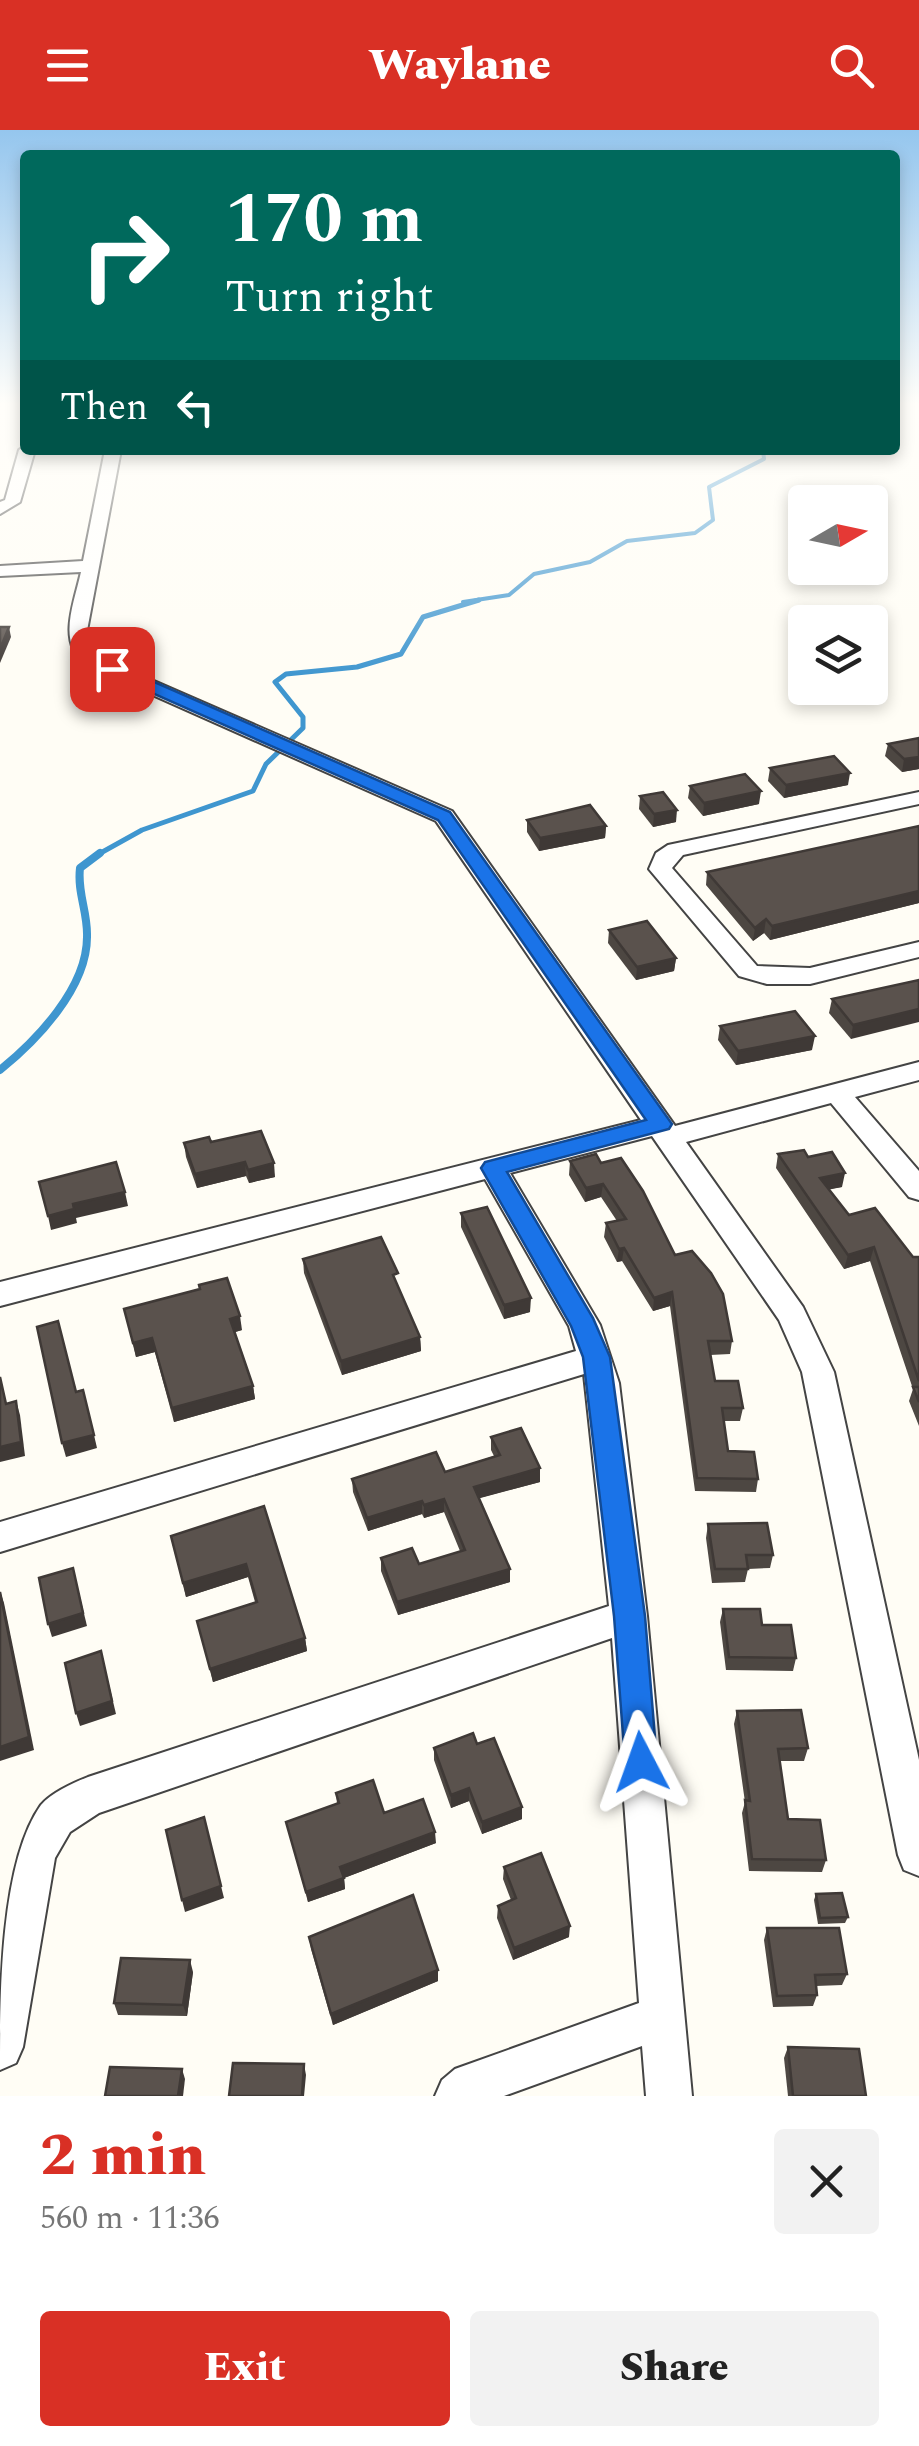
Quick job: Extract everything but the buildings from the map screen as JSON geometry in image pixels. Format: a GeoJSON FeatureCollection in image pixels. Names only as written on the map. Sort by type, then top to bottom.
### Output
{"type":"FeatureCollection","features":[{"type":"Feature","properties":{"kind":"street"},"geometry":{"type":"LineString","coordinates":[[104,493],[77,636],[84,656],[432,810],[450,822],[792,1315],[818,1372],[919,1855]]}},
{"type":"Feature","properties":{"kind":"street"},"geometry":{"type":"LineString","coordinates":[[0,570],[89,566]]}},
{"type":"Feature","properties":{"kind":"street"},"geometry":{"type":"LineString","coordinates":[[919,798],[676,850],[664,858],[660,869],[748,971],[766,978],[792,979],[919,950]]}},
{"type":"Feature","properties":{"kind":"street"},"geometry":{"type":"LineString","coordinates":[[0,1294],[493,1168],[919,1071]]}},
{"type":"Feature","properties":{"kind":"street"},"geometry":{"type":"LineString","coordinates":[[836,1092],[919,1190]]}},
{"type":"Feature","properties":{"kind":"street"},"geometry":{"type":"LineString","coordinates":[[493,1168],[584,1325],[596,1357],[630,1616],[669,2096]]}},
{"type":"Feature","properties":{"kind":"street"},"geometry":{"type":"LineString","coordinates":[[0,1537],[596,1357]]}},
{"type":"Feature","properties":{"kind":"street"},"geometry":{"type":"LineString","coordinates":[[0,2046],[36,1851],[56,1818],[88,1798],[630,1616]]}},
{"type":"Feature","properties":{"kind":"street"},"geometry":{"type":"LineString","coordinates":[[458,2096],[471,2086],[662,2017]]}},
{"type":"Feature","properties":{"kind":"waterway"},"geometry":{"type":"LineString","coordinates":[[463,602],[509,595],[534,574],[590,562],[627,541],[695,533],[713,520],[710,493]]}},
{"type":"Feature","properties":{"kind":"waterway"},"geometry":{"type":"LineString","coordinates":[[98,854],[142,830],[253,791],[266,764],[303,728],[303,717],[275,682],[286,674],[357,667],[401,654],[423,617],[479,600]]}},
{"type":"Feature","properties":{"kind":"waterway"},"geometry":{"type":"LineString","coordinates":[[0,1070],[44,1028],[79,975],[87,937],[80,868],[98,854]]}},
{"type":"Feature","properties":{"kind":"route"},"geometry":{"type":"LineString","coordinates":[[112,669],[444,816],[661,1124],[493,1168],[584,1325],[596,1357],[630,1616],[641,1762]]}}]}
